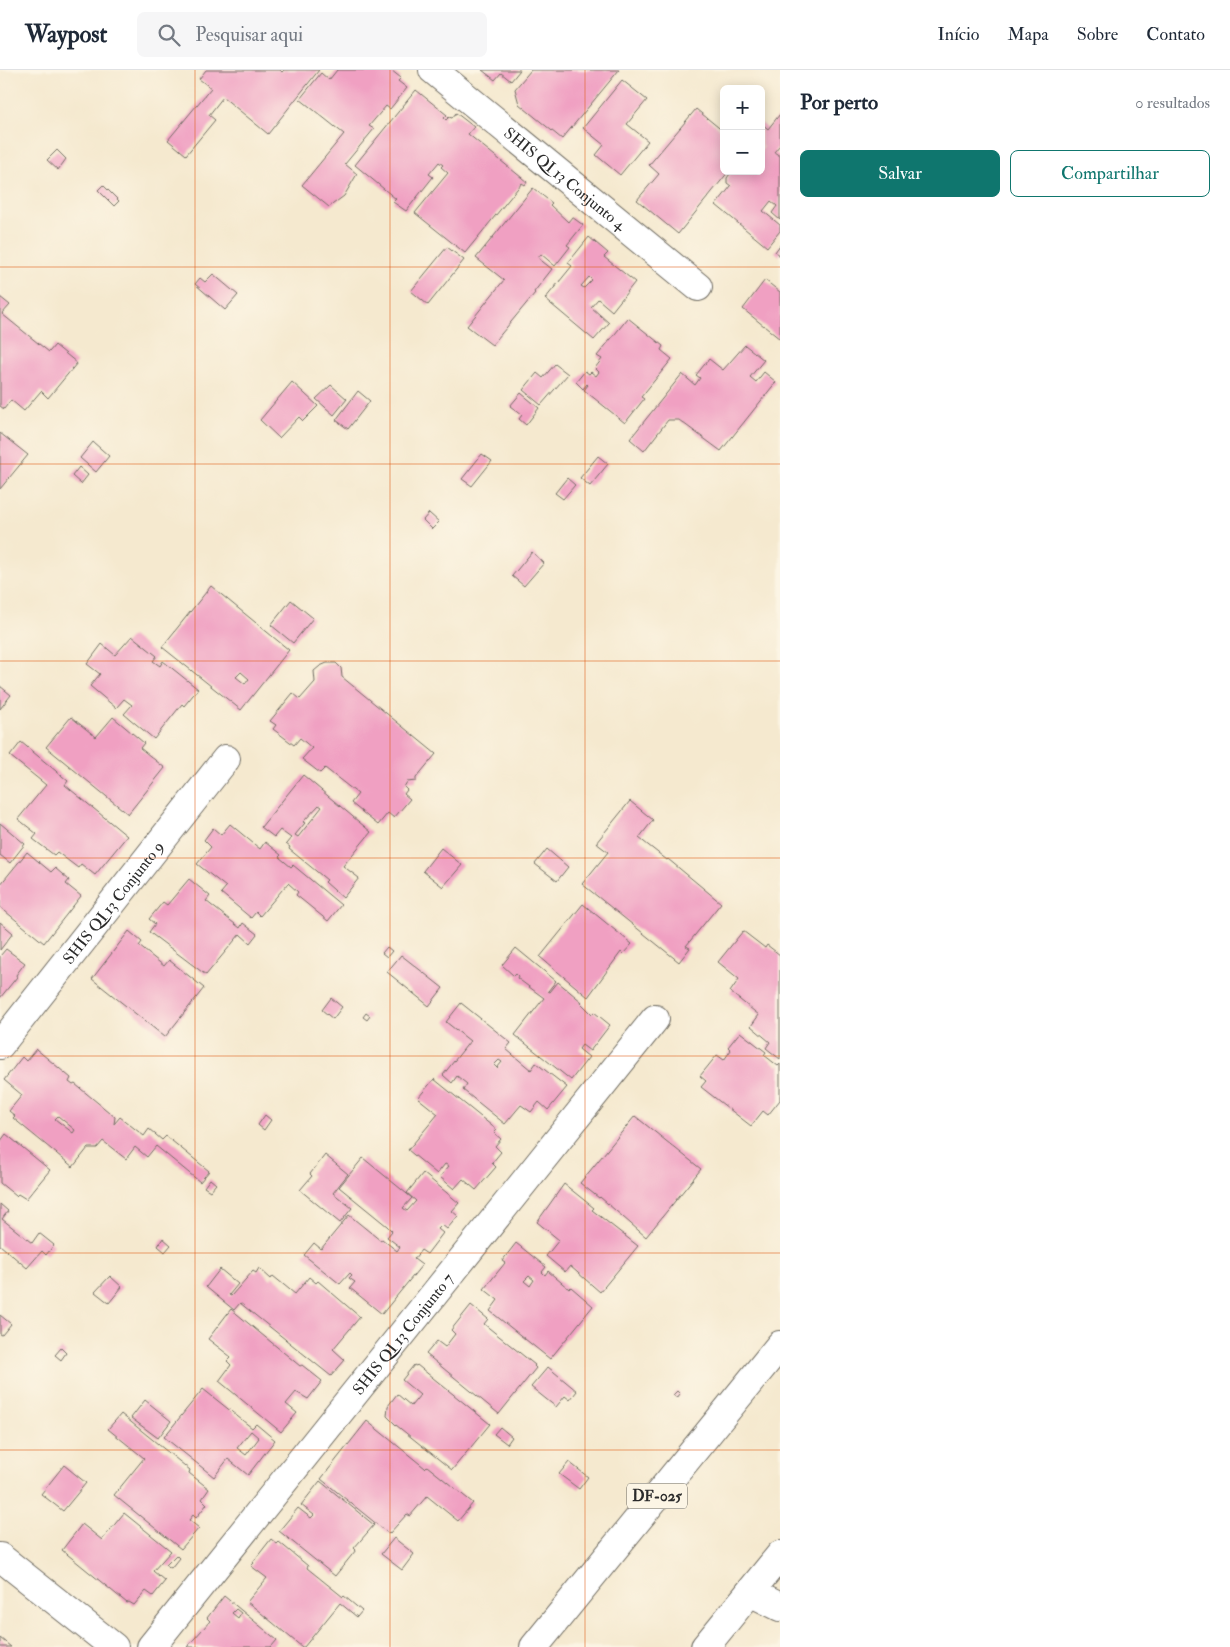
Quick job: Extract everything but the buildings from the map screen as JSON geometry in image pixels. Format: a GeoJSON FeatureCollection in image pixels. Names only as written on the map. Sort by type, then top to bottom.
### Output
{"type":"FeatureCollection","features":[{"type":"Feature","properties":{"kind":"street","name":"SHIS QI 13 Conjunto 4"},"geometry":{"type":"LineString","coordinates":[[433,70],[698,287]]}},
{"type":"Feature","properties":{"kind":"street","name":"SHIS QI 13 Conjunto 9"},"geometry":{"type":"LineString","coordinates":[[0,1044],[226,759]]}},
{"type":"Feature","properties":{"kind":"street","name":"SHIS QI 13 Conjunto 7"},"geometry":{"type":"LineString","coordinates":[[151,1647],[655,1020]]}},
{"type":"Feature","properties":{"kind":"street","name":"DF-025"},"geometry":{"type":"LineString","coordinates":[[534,1647],[780,1345]]}},
{"type":"Feature","properties":{"kind":"street"},"geometry":{"type":"LineString","coordinates":[[705,1647],[780,1555]]}},
{"type":"Feature","properties":{"kind":"street"},"geometry":{"type":"LineString","coordinates":[[0,1557],[114,1647]]}},
{"type":"Feature","properties":{"kind":"street"},"geometry":{"type":"LineString","coordinates":[[750,1592],[780,1607]]}}]}
